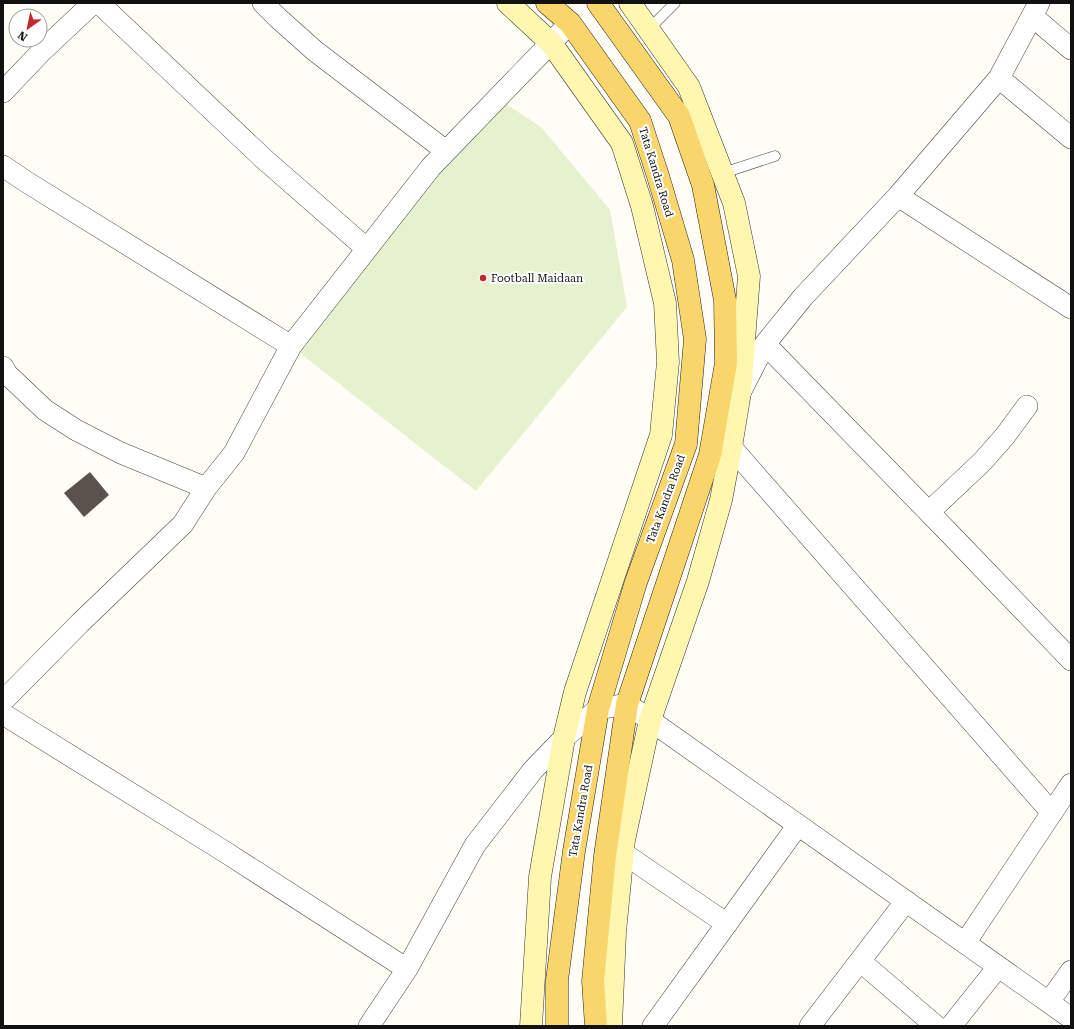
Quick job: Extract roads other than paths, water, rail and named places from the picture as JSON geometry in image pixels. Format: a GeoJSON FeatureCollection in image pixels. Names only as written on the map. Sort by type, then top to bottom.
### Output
{"type":"FeatureCollection","features":[{"type":"Feature","properties":{"kind":"main road","name":"Tata Kandra Road"},"geometry":{"type":"LineString","coordinates":[[547,3],[570,23],[640,121],[683,260],[695,339],[686,444],[636,582],[598,710],[573,858],[557,980],[557,1026]]}},
{"type":"Feature","properties":{"kind":"main road"},"geometry":{"type":"LineString","coordinates":[[596,1026],[593,981],[605,856],[627,704],[710,455],[726,363],[725,300],[703,184],[679,116],[598,3]]}},
{"type":"Feature","properties":{"kind":"street"},"geometry":{"type":"LineString","coordinates":[[3,92],[42,51],[93,3]]}},
{"type":"Feature","properties":{"kind":"street"},"geometry":{"type":"LineString","coordinates":[[99,3],[264,159],[367,249]]}},
{"type":"Feature","properties":{"kind":"street"},"geometry":{"type":"LineString","coordinates":[[263,3],[315,51],[446,151]]}},
{"type":"Feature","properties":{"kind":"street"},"geometry":{"type":"LineString","coordinates":[[508,3],[551,43],[622,143],[642,206],[665,303],[668,362],[660,435],[575,692],[564,738],[540,877],[531,1026]]}},
{"type":"Feature","properties":{"kind":"street"},"geometry":{"type":"LineString","coordinates":[[611,1026],[616,932],[624,840],[650,720],[698,581],[721,500],[740,392],[749,276],[734,203],[689,88],[630,3]]}},
{"type":"Feature","properties":{"kind":"street"},"geometry":{"type":"LineString","coordinates":[[710,455],[764,344],[803,296],[898,196],[999,78],[1036,10],[1071,49]]}},
{"type":"Feature","properties":{"kind":"street"},"geometry":{"type":"LineString","coordinates":[[3,701],[80,623],[183,524],[206,488],[234,452],[291,346],[431,166],[570,23]]}},
{"type":"Feature","properties":{"kind":"street"},"geometry":{"type":"LineString","coordinates":[[999,78],[1071,138]]}},
{"type":"Feature","properties":{"kind":"street"},"geometry":{"type":"LineString","coordinates":[[3,166],[31,185],[291,346]]}},
{"type":"Feature","properties":{"kind":"street"},"geometry":{"type":"LineString","coordinates":[[898,196],[1071,308]]}},
{"type":"Feature","properties":{"kind":"street"},"geometry":{"type":"LineString","coordinates":[[764,344],[929,512],[1071,660]]}},
{"type":"Feature","properties":{"kind":"street"},"geometry":{"type":"LineString","coordinates":[[3,367],[7,374],[45,410],[76,430],[121,452],[206,488]]}},
{"type":"Feature","properties":{"kind":"street"},"geometry":{"type":"LineString","coordinates":[[929,512],[982,462],[1005,436],[1027,406]]}},
{"type":"Feature","properties":{"kind":"street"},"geometry":{"type":"LineString","coordinates":[[731,447],[1052,813]]}},
{"type":"Feature","properties":{"kind":"street"},"geometry":{"type":"LineString","coordinates":[[369,1026],[407,969],[475,845],[533,770],[564,738],[598,710],[627,704],[1071,1018]]}},
{"type":"Feature","properties":{"kind":"street"},"geometry":{"type":"LineString","coordinates":[[3,714],[222,850],[407,969]]}},
{"type":"Feature","properties":{"kind":"street"},"geometry":{"type":"LineString","coordinates":[[965,943],[1071,784]]}},
{"type":"Feature","properties":{"kind":"street"},"geometry":{"type":"LineString","coordinates":[[653,1026],[798,825]]}},
{"type":"Feature","properties":{"kind":"street"},"geometry":{"type":"LineString","coordinates":[[623,853],[726,924]]}},
{"type":"Feature","properties":{"kind":"street"},"geometry":{"type":"LineString","coordinates":[[810,1026],[906,901]]}},
{"type":"Feature","properties":{"kind":"street"},"geometry":{"type":"LineString","coordinates":[[860,961],[936,1026]]}},
{"type":"Feature","properties":{"kind":"street"},"geometry":{"type":"LineString","coordinates":[[951,1026],[998,967]]}},
{"type":"Feature","properties":{"kind":"street"},"geometry":{"type":"LineString","coordinates":[[1049,1002],[1071,971]]}},
{"type":"Feature","properties":{"kind":"lane"},"geometry":{"type":"LineString","coordinates":[[648,29],[675,3]]}},
{"type":"Feature","properties":{"kind":"lane"},"geometry":{"type":"LineString","coordinates":[[703,184],[722,173],[775,156]]}},
{"type":"Feature","properties":{"kind":"place","name":"Football Maidaan"},"geometry":{"type":"Point","coordinates":[483,278]}}]}
